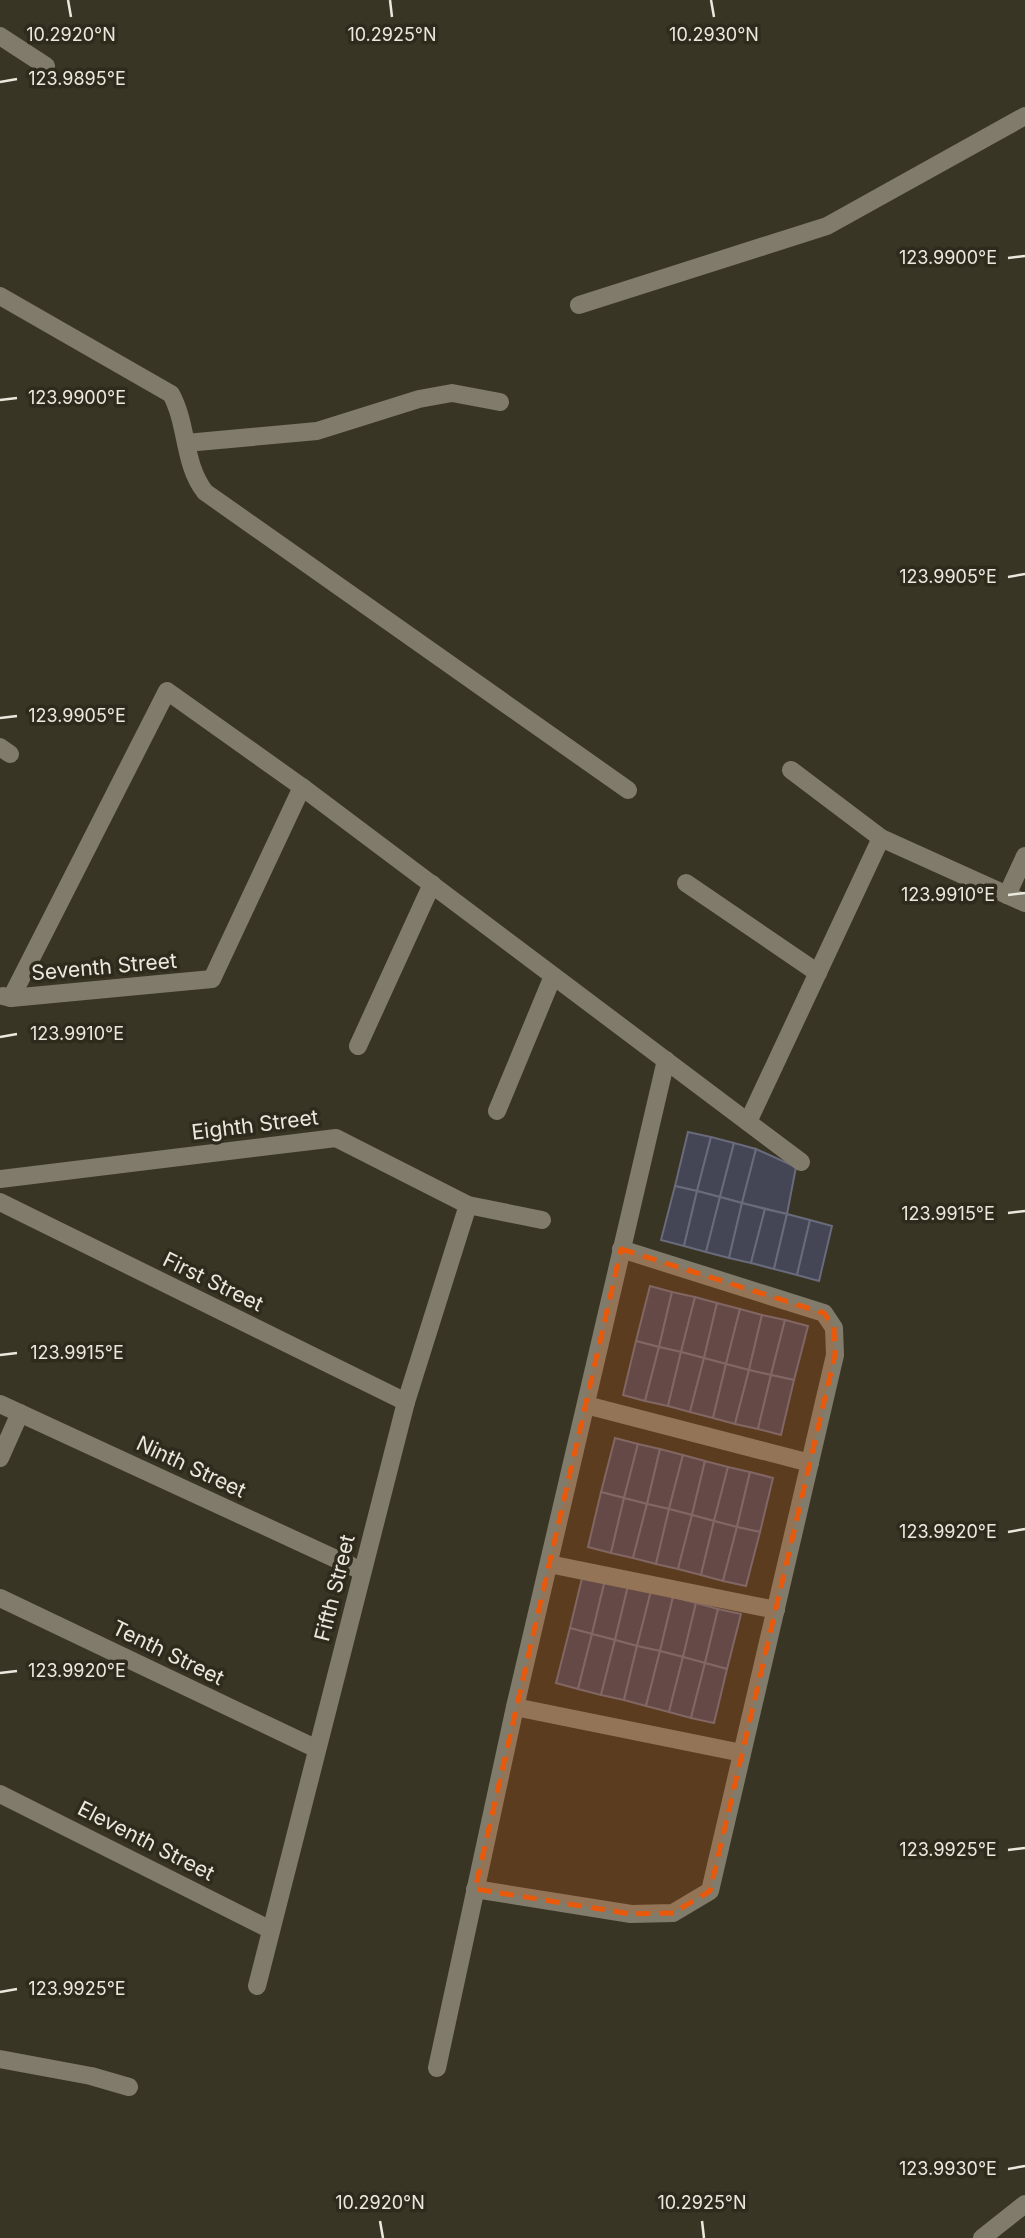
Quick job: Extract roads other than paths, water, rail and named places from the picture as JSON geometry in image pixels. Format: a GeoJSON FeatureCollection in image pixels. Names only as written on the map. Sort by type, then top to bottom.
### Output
{"type":"FeatureCollection","features":[{"type":"Feature","properties":{"kind":"street"},"geometry":{"type":"LineString","coordinates":[[0,36],[46,66]]}},
{"type":"Feature","properties":{"kind":"street"},"geometry":{"type":"LineString","coordinates":[[579,304],[827,226],[1025,116]]}},
{"type":"Feature","properties":{"kind":"street"},"geometry":{"type":"LineString","coordinates":[[0,296],[171,394],[178,406],[195,480],[205,492],[628,790]]}},
{"type":"Feature","properties":{"kind":"street"},"geometry":{"type":"LineString","coordinates":[[186,443],[317,431],[419,399],[452,393],[500,402]]}},
{"type":"Feature","properties":{"kind":"street"},"geometry":{"type":"LineString","coordinates":[[5,996],[167,691],[302,787],[801,1162]]}},
{"type":"Feature","properties":{"kind":"street"},"geometry":{"type":"LineString","coordinates":[[791,770],[880,838],[1025,903]]}},
{"type":"Feature","properties":{"kind":"street","name":"Seventh Street"},"geometry":{"type":"LineString","coordinates":[[5,996],[212,979],[302,787]]}},
{"type":"Feature","properties":{"kind":"street"},"geometry":{"type":"LineString","coordinates":[[748,1122],[880,838]]}},
{"type":"Feature","properties":{"kind":"street"},"geometry":{"type":"LineString","coordinates":[[1007,895],[1025,856]]}},
{"type":"Feature","properties":{"kind":"street"},"geometry":{"type":"LineString","coordinates":[[686,883],[818,973]]}},
{"type":"Feature","properties":{"kind":"street"},"geometry":{"type":"LineString","coordinates":[[358,1046],[432,884]]}},
{"type":"Feature","properties":{"kind":"street"},"geometry":{"type":"LineString","coordinates":[[496,1111],[553,976]]}},
{"type":"Feature","properties":{"kind":"street"},"geometry":{"type":"LineString","coordinates":[[437,2068],[515,1707],[666,1060]]}},
{"type":"Feature","properties":{"kind":"street","name":"Eighth Street"},"geometry":{"type":"LineString","coordinates":[[0,1179],[336,1138],[468,1205],[542,1220]]}},
{"type":"Feature","properties":{"kind":"street","name":"First Street"},"geometry":{"type":"LineString","coordinates":[[0,1202],[406,1402]]}},
{"type":"Feature","properties":{"kind":"street","name":"Fifth Street"},"geometry":{"type":"LineString","coordinates":[[257,1986],[406,1402],[468,1205]]}},
{"type":"Feature","properties":{"kind":"street"},"geometry":{"type":"LineString","coordinates":[[475,1889],[631,1914],[673,1913],[710,1891],[835,1355],[834,1328],[824,1313],[621,1249]]}},
{"type":"Feature","properties":{"kind":"street","name":"Ninth Street"},"geometry":{"type":"LineString","coordinates":[[0,1404],[362,1571]]}},
{"type":"Feature","properties":{"kind":"street"},"geometry":{"type":"LineString","coordinates":[[586,1405],[810,1463]]}},
{"type":"Feature","properties":{"kind":"street"},"geometry":{"type":"LineString","coordinates":[[0,1458],[20,1413]]}},
{"type":"Feature","properties":{"kind":"street"},"geometry":{"type":"LineString","coordinates":[[549,1564],[776,1610]]}},
{"type":"Feature","properties":{"kind":"street","name":"Tenth Street"},"geometry":{"type":"LineString","coordinates":[[0,1598],[317,1749]]}},
{"type":"Feature","properties":{"kind":"street"},"geometry":{"type":"LineString","coordinates":[[515,1707],[742,1753]]}},
{"type":"Feature","properties":{"kind":"street","name":"Eleventh Street"},"geometry":{"type":"LineString","coordinates":[[0,1794],[271,1930]]}},
{"type":"Feature","properties":{"kind":"street"},"geometry":{"type":"LineString","coordinates":[[0,2060],[91,2076],[129,2087]]}},
{"type":"Feature","properties":{"kind":"street"},"geometry":{"type":"LineString","coordinates":[[982,2238],[1025,2204]]}}]}
